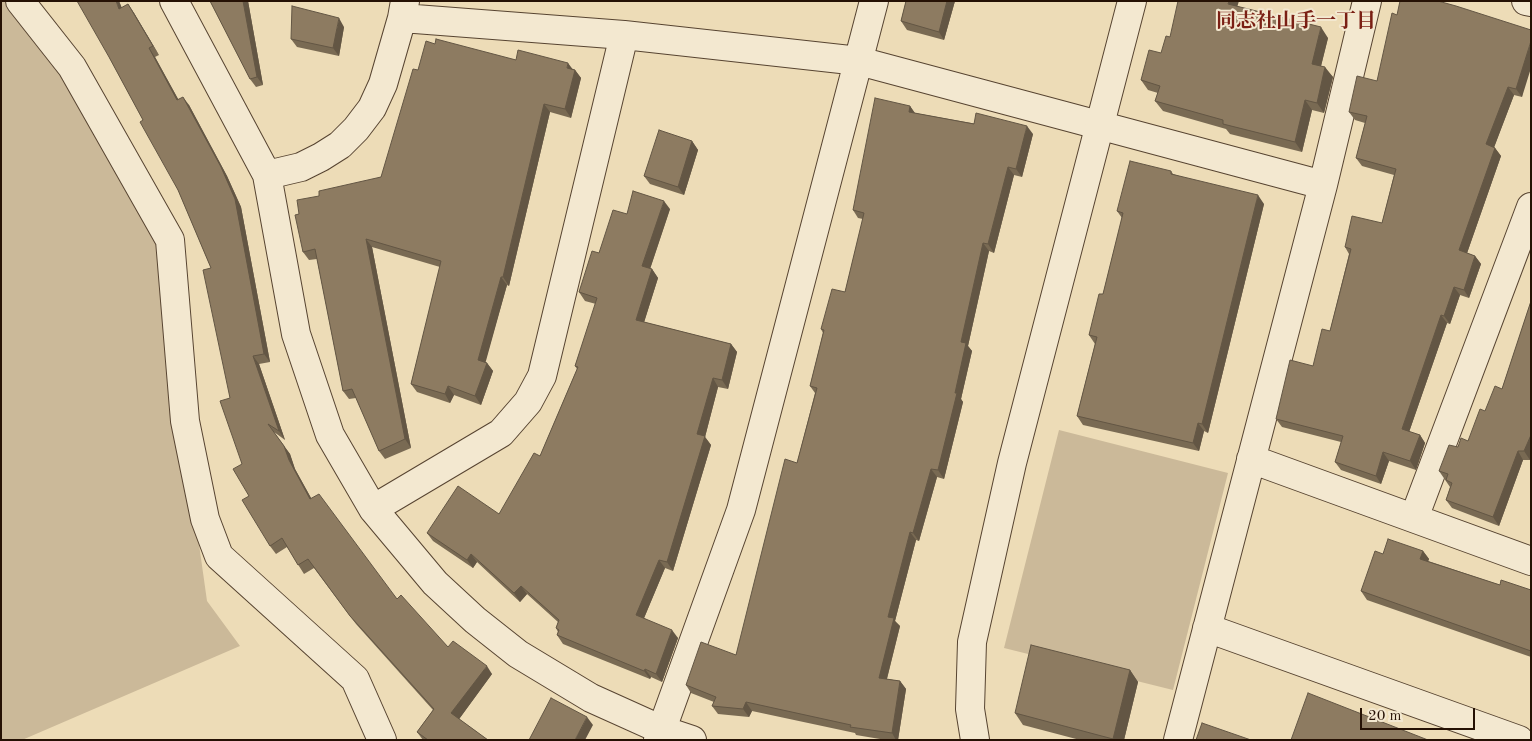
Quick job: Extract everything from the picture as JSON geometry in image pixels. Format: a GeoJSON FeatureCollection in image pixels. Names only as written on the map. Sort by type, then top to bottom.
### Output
{"type":"FeatureCollection","features":[{"type":"Feature","properties":{"kind":"street"},"geometry":{"type":"LineString","coordinates":[[20,1],[72,67],[170,240],[185,421],[205,519],[219,556],[355,679],[382,740]]}},
{"type":"Feature","properties":{"kind":"street"},"geometry":{"type":"LineString","coordinates":[[174,1],[267,175],[296,334],[330,435],[373,509],[435,583],[475,620],[518,654],[591,698],[660,735],[692,740]]}},
{"type":"Feature","properties":{"kind":"street"},"geometry":{"type":"LineString","coordinates":[[660,735],[741,510],[874,1]]}},
{"type":"Feature","properties":{"kind":"street"},"geometry":{"type":"LineString","coordinates":[[975,740],[970,709],[972,642],[1012,464],[1132,1]]}},
{"type":"Feature","properties":{"kind":"street"},"geometry":{"type":"LineString","coordinates":[[1178,740],[1322,184],[1367,1]]}},
{"type":"Feature","properties":{"kind":"street"},"geometry":{"type":"LineString","coordinates":[[1526,1],[1531,2]]}},
{"type":"Feature","properties":{"kind":"street"},"geometry":{"type":"LineString","coordinates":[[267,175],[301,167],[321,157],[340,145],[356,129],[372,108],[384,84],[404,10],[859,61],[1100,127],[1322,184]]}},
{"type":"Feature","properties":{"kind":"street"},"geometry":{"type":"LineString","coordinates":[[373,509],[501,433],[528,402],[538,384],[551,347],[624,35]]}},
{"type":"Feature","properties":{"kind":"street"},"geometry":{"type":"LineString","coordinates":[[1414,518],[1531,208]]}},
{"type":"Feature","properties":{"kind":"street"},"geometry":{"type":"LineString","coordinates":[[1251,459],[1531,561]]}},
{"type":"Feature","properties":{"kind":"street"},"geometry":{"type":"LineString","coordinates":[[1207,628],[1519,740]]}},
{"type":"Feature","properties":{"kind":"shaded area"},"geometry":{"type":"Polygon","coordinates":[[[1,1],[5,1],[64,77],[157,246],[207,601],[240,646],[22,740],[1,740],[1,1]]]}},
{"type":"Feature","properties":{"kind":"shaded area"},"geometry":{"type":"Polygon","coordinates":[[[1059,430],[1228,473],[1173,690],[1004,648],[1059,430]]]}},
{"type":"Feature","properties":{"kind":"building"},"geometry":{"type":"Polygon","coordinates":[[[77,1],[116,1],[119,9],[128,4],[153,46],[149,48],[177,100],[183,97],[221,167],[235,199],[264,354],[253,356],[279,431],[268,424],[284,446],[289,460],[310,499],[319,494],[397,599],[401,595],[448,647],[453,641],[487,666],[451,713],[488,740],[428,740],[417,732],[434,709],[350,616],[308,559],[298,565],[282,538],[270,546],[242,500],[249,496],[233,469],[242,464],[220,401],[230,398],[203,270],[211,268],[178,190],[140,122],[143,120],[77,1]]]}},
{"type":"Feature","properties":{"kind":"building"},"geometry":{"type":"Polygon","coordinates":[[[210,1],[243,1],[257,77],[250,79],[210,1]]]}},
{"type":"Feature","properties":{"kind":"building"},"geometry":{"type":"Polygon","coordinates":[[[906,1],[947,1],[939,32],[901,21],[906,1]]]}},
{"type":"Feature","properties":{"kind":"building"},"geometry":{"type":"Polygon","coordinates":[[[1178,1],[1229,1],[1228,4],[1321,27],[1312,64],[1325,67],[1317,103],[1305,100],[1295,142],[1223,124],[1223,120],[1155,101],[1160,86],[1141,80],[1149,50],[1161,53],[1166,36],[1170,37],[1178,1]]]}},
{"type":"Feature","properties":{"kind":"building"},"geometry":{"type":"Polygon","coordinates":[[[1400,1],[1438,1],[1456,6],[1531,30],[1531,41],[1516,89],[1508,87],[1486,144],[1495,148],[1459,250],[1475,256],[1464,290],[1454,287],[1444,316],[1441,315],[1402,429],[1420,435],[1410,461],[1383,452],[1376,476],[1335,462],[1343,436],[1276,419],[1290,360],[1313,366],[1322,329],[1330,331],[1351,249],[1345,247],[1352,216],[1382,223],[1396,169],[1356,158],[1367,116],[1349,112],[1357,76],[1377,81],[1392,13],[1397,15],[1400,1]]]}},
{"type":"Feature","properties":{"kind":"building"},"geometry":{"type":"Polygon","coordinates":[[[292,6],[339,18],[333,48],[291,39],[292,6]]]}},
{"type":"Feature","properties":{"kind":"building"},"geometry":{"type":"Polygon","coordinates":[[[436,39],[516,60],[518,50],[568,63],[567,68],[575,70],[565,109],[544,104],[503,277],[501,277],[478,360],[487,363],[475,396],[448,386],[445,394],[411,384],[441,261],[366,239],[405,439],[379,451],[352,389],[343,391],[315,249],[303,252],[295,215],[299,214],[297,200],[319,196],[319,191],[381,177],[413,69],[418,70],[426,41],[435,44],[436,39]]]}},
{"type":"Feature","properties":{"kind":"building"},"geometry":{"type":"Polygon","coordinates":[[[875,98],[910,106],[909,112],[974,124],[976,113],[1027,126],[1016,169],[1008,167],[988,244],[983,243],[961,342],[966,343],[955,393],[957,393],[938,470],[931,469],[913,533],[910,532],[888,617],[894,618],[879,678],[900,681],[892,733],[850,727],[851,725],[746,702],[743,709],[712,706],[716,697],[686,685],[701,642],[736,655],[785,459],[797,463],[817,388],[810,386],[824,330],[821,329],[832,289],[845,292],[864,213],[853,210],[875,98]]]}},
{"type":"Feature","properties":{"kind":"building"},"geometry":{"type":"Polygon","coordinates":[[[659,130],[692,141],[678,187],[644,176],[659,130]]]}},
{"type":"Feature","properties":{"kind":"building"},"geometry":{"type":"Polygon","coordinates":[[[1130,161],[1171,171],[1171,174],[1258,195],[1202,424],[1198,423],[1193,443],[1077,416],[1097,337],[1089,335],[1099,294],[1103,294],[1123,213],[1117,211],[1130,161]]]}},
{"type":"Feature","properties":{"kind":"building"},"geometry":{"type":"Polygon","coordinates":[[[633,191],[664,201],[642,266],[652,269],[636,320],[731,344],[722,380],[713,378],[697,434],[705,436],[667,562],[659,560],[636,615],[672,630],[656,674],[645,669],[644,671],[557,635],[559,630],[556,628],[559,620],[521,586],[514,593],[471,554],[467,560],[427,533],[458,486],[499,514],[534,453],[540,456],[578,367],[575,366],[597,298],[579,292],[592,251],[599,253],[613,210],[627,214],[633,191]]]}},
{"type":"Feature","properties":{"kind":"building"},"geometry":{"type":"Polygon","coordinates":[[[1531,301],[1531,435],[1524,451],[1518,451],[1493,517],[1446,500],[1452,483],[1446,480],[1448,474],[1439,471],[1449,445],[1458,447],[1461,438],[1468,441],[1480,409],[1485,411],[1495,386],[1502,389],[1531,301]]]}},
{"type":"Feature","properties":{"kind":"building"},"geometry":{"type":"Polygon","coordinates":[[[1388,539],[1423,551],[1420,559],[1500,585],[1501,580],[1531,590],[1531,651],[1361,591],[1375,551],[1383,554],[1388,539]]]}},
{"type":"Feature","properties":{"kind":"building"},"geometry":{"type":"Polygon","coordinates":[[[1031,645],[1130,670],[1113,739],[1015,713],[1031,645]]]}},
{"type":"Feature","properties":{"kind":"building"},"geometry":{"type":"Polygon","coordinates":[[[1308,693],[1428,740],[1291,740],[1308,693]]]}},
{"type":"Feature","properties":{"kind":"building"},"geometry":{"type":"Polygon","coordinates":[[[551,698],[587,717],[575,740],[529,740],[551,698]]]}},
{"type":"Feature","properties":{"kind":"building"},"geometry":{"type":"Polygon","coordinates":[[[1202,723],[1251,740],[1196,740],[1202,723]]]}},
{"type":"Feature","properties":{"kind":"district","name":"同志社山手一丁目"},"geometry":{"type":"Point","coordinates":[1296,22]}}]}
